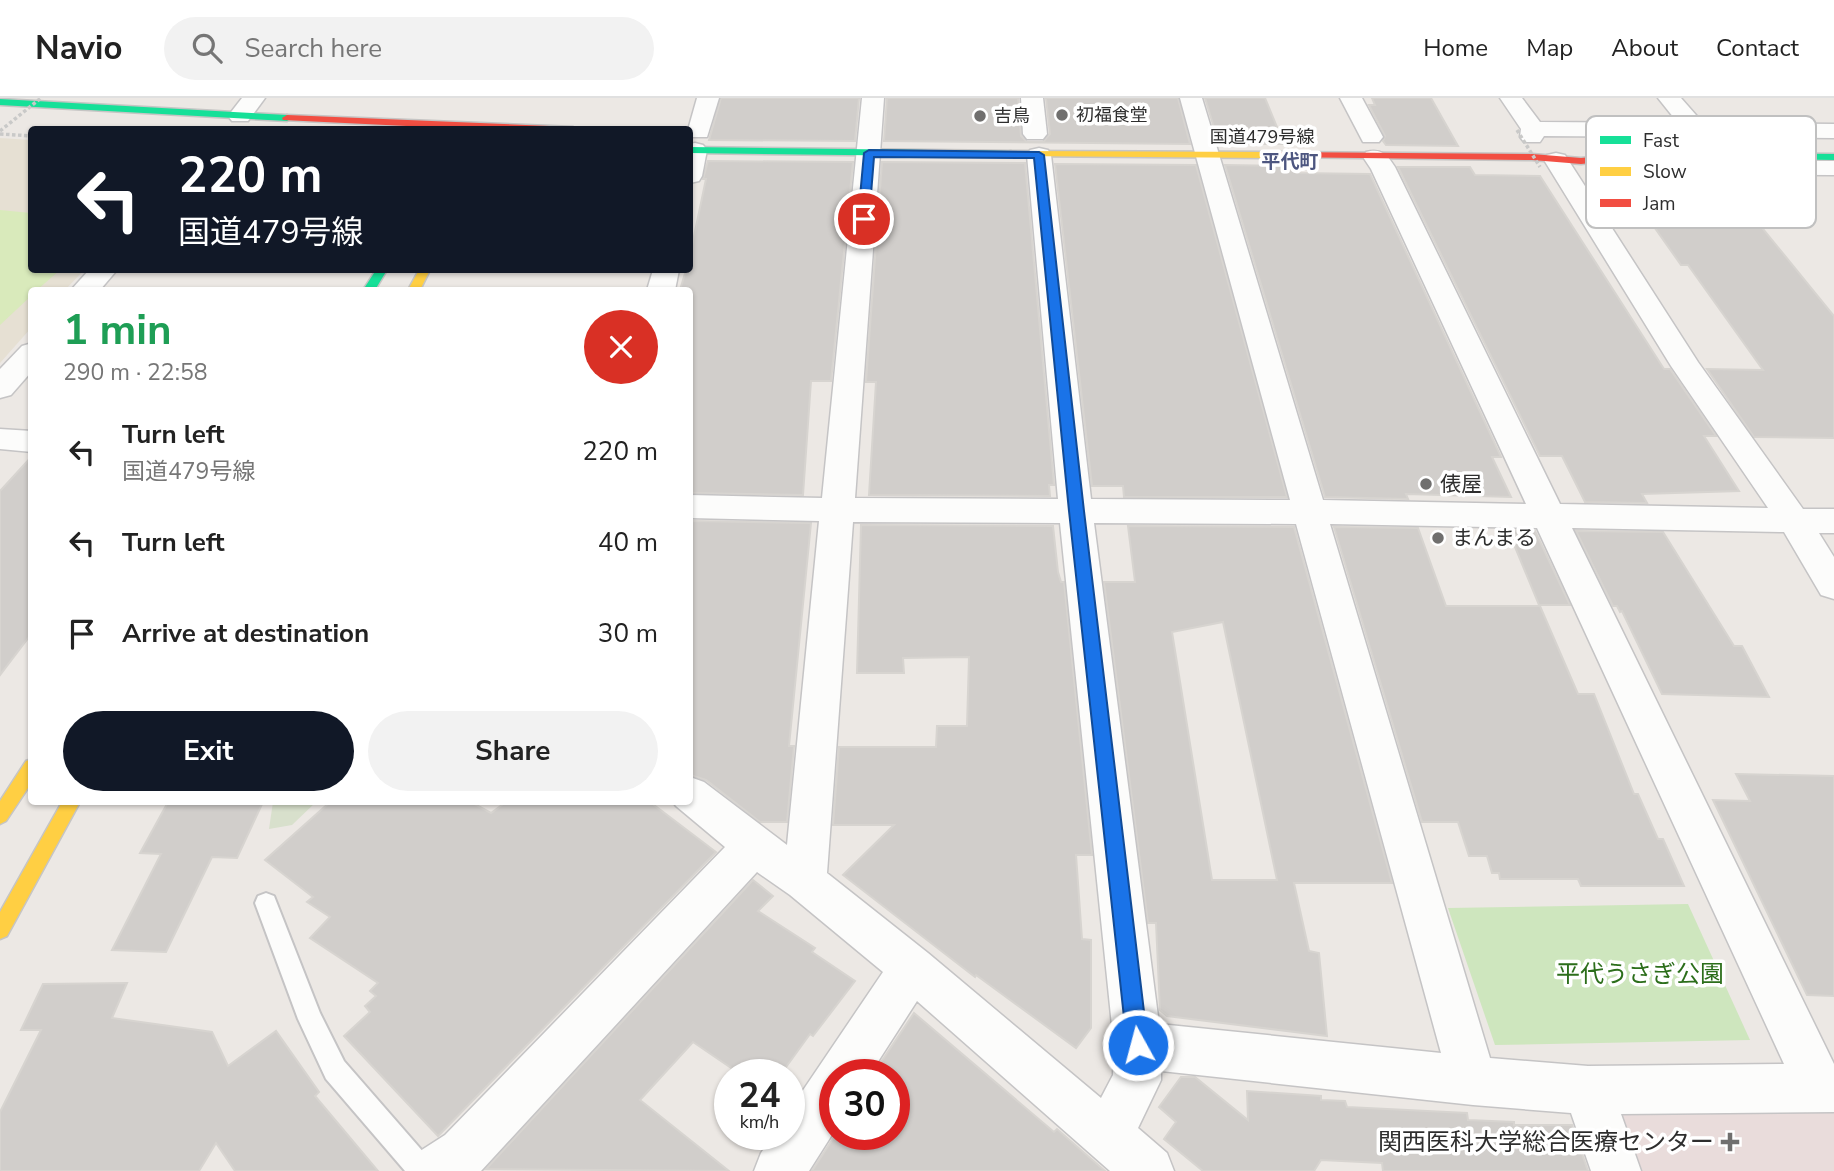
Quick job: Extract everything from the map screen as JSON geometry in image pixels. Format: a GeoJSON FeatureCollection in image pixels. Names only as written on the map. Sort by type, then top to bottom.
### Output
{"type":"FeatureCollection","features":[{"type":"Feature","properties":{"kind":"highway"},"geometry":{"type":"LineString","coordinates":[[0,102],[247,107],[438,126]]}},
{"type":"Feature","properties":{"kind":"highway"},"geometry":{"type":"LineString","coordinates":[[459,126],[469,107]]}},
{"type":"Feature","properties":{"kind":"highway"},"geometry":{"type":"LineString","coordinates":[[493,126],[502,108]]}},
{"type":"Feature","properties":{"kind":"highway"},"geometry":{"type":"LineString","coordinates":[[1525,133],[1586,135]]}},
{"type":"Feature","properties":{"kind":"highway","name":"国道479号線"},"geometry":{"type":"LineString","coordinates":[[697,139],[1036,136],[1372,142],[1532,157],[1548,163],[1586,161]]}},
{"type":"Feature","properties":{"kind":"highway"},"geometry":{"type":"LineString","coordinates":[[1816,141],[1834,142]]}},
{"type":"Feature","properties":{"kind":"highway","name":"国道479号線"},"geometry":{"type":"LineString","coordinates":[[1816,157],[1834,157]]}},
{"type":"Feature","properties":{"kind":"highway"},"geometry":{"type":"LineString","coordinates":[[0,817],[28,772]]}},
{"type":"Feature","properties":{"kind":"highway"},"geometry":{"type":"LineString","coordinates":[[0,930],[69,805]]}},
{"type":"Feature","properties":{"kind":"street"},"geometry":{"type":"LineString","coordinates":[[693,160],[708,98]]}},
{"type":"Feature","properties":{"kind":"street"},"geometry":{"type":"LineString","coordinates":[[435,1171],[463,1153],[777,861],[838,510],[873,98]]}},
{"type":"Feature","properties":{"kind":"street"},"geometry":{"type":"LineString","coordinates":[[1032,98],[1076,511],[1138,1045],[1137,1080],[1108,1134]]}},
{"type":"Feature","properties":{"kind":"street"},"geometry":{"type":"LineString","coordinates":[[1191,98],[1473,1081]]}},
{"type":"Feature","properties":{"kind":"street"},"geometry":{"type":"LineString","coordinates":[[1138,1045],[1473,1081],[1588,1090],[1827,1088],[1550,516],[1352,98]]}},
{"type":"Feature","properties":{"kind":"street"},"geometry":{"type":"LineString","coordinates":[[1511,98],[1525,133],[1586,132]]}},
{"type":"Feature","properties":{"kind":"street"},"geometry":{"type":"LineString","coordinates":[[1669,98],[1684,116]]}},
{"type":"Feature","properties":{"kind":"street"},"geometry":{"type":"LineString","coordinates":[[1816,131],[1834,131]]}},
{"type":"Feature","properties":{"kind":"street"},"geometry":{"type":"LineString","coordinates":[[1548,163],[1586,219]]}},
{"type":"Feature","properties":{"kind":"street"},"geometry":{"type":"LineString","coordinates":[[1816,168],[1834,168]]}},
{"type":"Feature","properties":{"kind":"street"},"geometry":{"type":"LineString","coordinates":[[1592,228],[1793,519],[1834,586]]}},
{"type":"Feature","properties":{"kind":"street"},"geometry":{"type":"LineString","coordinates":[[88,287],[100,273]]}},
{"type":"Feature","properties":{"kind":"street"},"geometry":{"type":"LineString","coordinates":[[0,388],[28,356]]}},
{"type":"Feature","properties":{"kind":"street"},"geometry":{"type":"LineString","coordinates":[[0,439],[28,442]]}},
{"type":"Feature","properties":{"kind":"street"},"geometry":{"type":"LineString","coordinates":[[693,506],[838,510],[1311,512],[1834,521]]}},
{"type":"Feature","properties":{"kind":"street"},"geometry":{"type":"LineString","coordinates":[[693,796],[912,968],[1149,1171]]}},
{"type":"Feature","properties":{"kind":"street"},"geometry":{"type":"LineString","coordinates":[[852,1059],[912,968]]}},
{"type":"Feature","properties":{"kind":"street"},"geometry":{"type":"LineString","coordinates":[[1588,1090],[1616,1171]]}},
{"type":"Feature","properties":{"kind":"street"},"geometry":{"type":"LineString","coordinates":[[779,1171],[819,1110]]}},
{"type":"Feature","properties":{"kind":"lane"},"geometry":{"type":"LineString","coordinates":[[266,903],[310,1019],[335,1070],[423,1171]]}},
{"type":"Feature","properties":{"kind":"path"},"geometry":{"type":"LineString","coordinates":[[0,133],[41,98]]}},
{"type":"Feature","properties":{"kind":"path"},"geometry":{"type":"LineString","coordinates":[[0,133],[28,136]]}},
{"type":"Feature","properties":{"kind":"path"},"geometry":{"type":"LineString","coordinates":[[1525,133],[1548,163]]}},
{"type":"Feature","properties":{"kind":"shaded area"},"geometry":{"type":"Polygon","coordinates":[[[0,138],[28,140],[28,273],[81,273],[68,287],[28,287],[28,331],[0,363],[0,138]]]}},
{"type":"Feature","properties":{"kind":"shaded area","name":"関西医科大学総合医療センター"},"geometry":{"type":"Polygon","coordinates":[[[1615,1108],[1834,1112],[1834,1171],[1633,1171],[1615,1108]]]}},
{"type":"Feature","properties":{"kind":"green space"},"geometry":{"type":"Polygon","coordinates":[[[0,210],[28,213],[28,273],[57,273],[40,287],[28,287],[28,299],[0,325],[0,210]]]}},
{"type":"Feature","properties":{"kind":"green space"},"geometry":{"type":"Polygon","coordinates":[[[273,805],[313,805],[292,825],[269,829],[273,805]]]}},
{"type":"Feature","properties":{"kind":"green space","name":"平代うさぎ公園"},"geometry":{"type":"Polygon","coordinates":[[[1688,904],[1750,1040],[1495,1045],[1448,908],[1688,904]]]}},
{"type":"Feature","properties":{"kind":"building"},"geometry":{"type":"Polygon","coordinates":[[[721,98],[859,98],[855,141],[709,140],[721,98]]]}},
{"type":"Feature","properties":{"kind":"building"},"geometry":{"type":"Polygon","coordinates":[[[887,98],[1018,98],[1021,136],[1027,142],[1043,142],[1050,134],[1046,98],[1178,98],[1190,144],[884,141],[887,98]]]}},
{"type":"Feature","properties":{"kind":"building"},"geometry":{"type":"Polygon","coordinates":[[[1205,98],[1265,98],[1284,144],[1219,144],[1205,98]]]}},
{"type":"Feature","properties":{"kind":"building"},"geometry":{"type":"Polygon","coordinates":[[[1372,98],[1431,98],[1458,146],[1386,145],[1383,141],[1385,136],[1369,105],[1375,105],[1372,98]]]}},
{"type":"Feature","properties":{"kind":"building"},"geometry":{"type":"Polygon","coordinates":[[[708,161],[853,162],[831,381],[811,381],[803,495],[693,493],[693,287],[681,287],[685,273],[693,273],[693,241],[706,179],[703,179],[708,161]]]}},
{"type":"Feature","properties":{"kind":"building"},"geometry":{"type":"Polygon","coordinates":[[[882,162],[1025,163],[1054,485],[1049,485],[1050,496],[869,495],[876,382],[866,382],[882,162]]]}},
{"type":"Feature","properties":{"kind":"building"},"geometry":{"type":"Polygon","coordinates":[[[1055,164],[1196,165],[1287,497],[1124,497],[1123,486],[1092,486],[1055,164]]]}},
{"type":"Feature","properties":{"kind":"building"},"geometry":{"type":"Polygon","coordinates":[[[1225,165],[1293,166],[1296,173],[1370,174],[1501,457],[1492,457],[1511,497],[1406,494],[1408,499],[1325,497],[1225,165]]]}},
{"type":"Feature","properties":{"kind":"building"},"geometry":{"type":"Polygon","coordinates":[[[1398,167],[1470,167],[1475,175],[1540,176],[1664,369],[1670,369],[1716,436],[1704,436],[1739,491],[1642,494],[1647,503],[1585,502],[1562,456],[1540,456],[1398,167]]]}},
{"type":"Feature","properties":{"kind":"building"},"geometry":{"type":"Polygon","coordinates":[[[1655,228],[1762,228],[1834,316],[1834,438],[1754,437],[1707,369],[1763,370],[1688,265],[1681,265],[1655,228]]]}},
{"type":"Feature","properties":{"kind":"building"},"geometry":{"type":"Polygon","coordinates":[[[28,460],[28,638],[0,675],[0,491],[28,460]]]}},
{"type":"Feature","properties":{"kind":"building"},"geometry":{"type":"Polygon","coordinates":[[[693,521],[811,523],[789,746],[794,746],[787,822],[760,822],[706,780],[693,776],[693,521]]]}},
{"type":"Feature","properties":{"kind":"building"},"geometry":{"type":"Polygon","coordinates":[[[861,525],[1053,526],[1058,572],[1061,582],[1064,582],[1092,855],[1076,855],[1082,939],[1091,940],[1091,1028],[1076,1048],[976,975],[975,977],[843,875],[894,825],[833,825],[839,747],[936,747],[937,726],[967,726],[969,657],[903,658],[904,673],[857,673],[861,525]]]}},
{"type":"Feature","properties":{"kind":"building"},"geometry":{"type":"Polygon","coordinates":[[[1128,526],[1294,527],[1392,883],[1294,883],[1309,951],[1319,953],[1327,1036],[1167,1016],[1160,1010],[1156,923],[1148,923],[1104,582],[1135,582],[1128,526]],[[1223,622],[1172,632],[1212,880],[1277,880],[1223,622]]]}},
{"type":"Feature","properties":{"kind":"building"},"geometry":{"type":"Polygon","coordinates":[[[1334,527],[1418,528],[1446,606],[1540,606],[1578,694],[1594,694],[1634,794],[1638,794],[1658,839],[1663,839],[1684,886],[1581,886],[1578,879],[1500,879],[1499,873],[1492,873],[1487,856],[1469,856],[1458,822],[1422,822],[1334,527]]]}},
{"type":"Feature","properties":{"kind":"building"},"geometry":{"type":"Polygon","coordinates":[[[1508,530],[1535,531],[1570,605],[1539,605],[1508,530]]]}},
{"type":"Feature","properties":{"kind":"building"},"geometry":{"type":"Polygon","coordinates":[[[1576,531],[1663,532],[1734,646],[1742,646],[1769,697],[1662,694],[1622,611],[1613,606],[1576,531]]]}},
{"type":"Feature","properties":{"kind":"building"},"geometry":{"type":"Polygon","coordinates":[[[1736,774],[1834,776],[1834,996],[1807,995],[1713,800],[1750,801],[1736,774]]]}},
{"type":"Feature","properties":{"kind":"building"},"geometry":{"type":"Polygon","coordinates":[[[166,805],[262,805],[237,858],[212,857],[166,952],[112,950],[161,854],[140,853],[166,805]]]}},
{"type":"Feature","properties":{"kind":"building"},"geometry":{"type":"Polygon","coordinates":[[[327,805],[476,805],[491,813],[502,805],[654,805],[716,852],[438,1136],[344,1036],[370,1012],[365,1006],[376,996],[370,991],[378,983],[310,938],[330,917],[307,902],[313,897],[265,860],[327,805]]]}},
{"type":"Feature","properties":{"kind":"building"},"geometry":{"type":"Polygon","coordinates":[[[753,880],[773,896],[758,911],[815,948],[812,952],[855,981],[792,1059],[718,1059],[693,1042],[640,1100],[729,1171],[486,1169],[753,880]]]}},
{"type":"Feature","properties":{"kind":"building"},"geometry":{"type":"Polygon","coordinates":[[[127,983],[112,1018],[212,1032],[228,1066],[276,1031],[319,1092],[315,1096],[378,1171],[235,1171],[216,1143],[199,1171],[0,1171],[0,1112],[41,1030],[21,1030],[43,984],[127,983]]]}},
{"type":"Feature","properties":{"kind":"building"},"geometry":{"type":"Polygon","coordinates":[[[914,1013],[1054,1132],[1057,1129],[1105,1171],[812,1171],[826,1150],[910,1150],[910,1059],[883,1059],[914,1013]]]}},
{"type":"Feature","properties":{"kind":"building"},"geometry":{"type":"Polygon","coordinates":[[[1181,1077],[1195,1077],[1248,1120],[1247,1091],[1321,1096],[1321,1100],[1345,1101],[1347,1107],[1467,1113],[1468,1120],[1514,1122],[1514,1125],[1572,1125],[1588,1171],[1383,1171],[1382,1163],[1321,1160],[1314,1171],[1203,1171],[1164,1139],[1176,1122],[1159,1107],[1181,1077]]]}},
{"type":"Feature","properties":{"kind":"traffic: fast"},"geometry":{"type":"LineString","coordinates":[[0,102],[287,118]]}},
{"type":"Feature","properties":{"kind":"traffic: fast"},"geometry":{"type":"LineString","coordinates":[[693,150],[1011,154]]}},
{"type":"Feature","properties":{"kind":"traffic: fast"},"geometry":{"type":"LineString","coordinates":[[1816,157],[1834,157]]}},
{"type":"Feature","properties":{"kind":"traffic: fast"},"geometry":{"type":"LineString","coordinates":[[371,287],[379,273]]}},
{"type":"Feature","properties":{"kind":"traffic: slow"},"geometry":{"type":"LineString","coordinates":[[1011,154],[1280,155]]}},
{"type":"Feature","properties":{"kind":"traffic: slow"},"geometry":{"type":"LineString","coordinates":[[416,287],[422,273]]}},
{"type":"Feature","properties":{"kind":"traffic: slow"},"geometry":{"type":"LineString","coordinates":[[0,816],[28,772]]}},
{"type":"Feature","properties":{"kind":"traffic: slow"},"geometry":{"type":"LineString","coordinates":[[0,930],[69,805]]}},
{"type":"Feature","properties":{"kind":"traffic: jam"},"geometry":{"type":"LineString","coordinates":[[287,118],[478,126]]}},
{"type":"Feature","properties":{"kind":"traffic: jam"},"geometry":{"type":"LineString","coordinates":[[1280,155],[1532,157],[1586,160]]}},
{"type":"Feature","properties":{"kind":"place","name":"初福食堂"},"geometry":{"type":"Point","coordinates":[1062,115]}},
{"type":"Feature","properties":{"kind":"place","name":"吉鳥"},"geometry":{"type":"Point","coordinates":[980,116]}},
{"type":"Feature","properties":{"kind":"place","name":"俵屋"},"geometry":{"type":"Point","coordinates":[1426,484]}},
{"type":"Feature","properties":{"kind":"place","name":"まんまる"},"geometry":{"type":"Point","coordinates":[1438,538]}},
{"type":"Feature","properties":{"kind":"place","name":"関西医科大学総合医療センター"},"geometry":{"type":"Point","coordinates":[1730,1142]}},
{"type":"Feature","properties":{"kind":"district","name":"平代町"},"geometry":{"type":"Point","coordinates":[1290,161]}},
{"type":"Feature","properties":{"kind":"route"},"geometry":{"type":"LineString","coordinates":[[864,219],[869,153],[1039,155],[1076,511],[1138,1045]]}}]}
